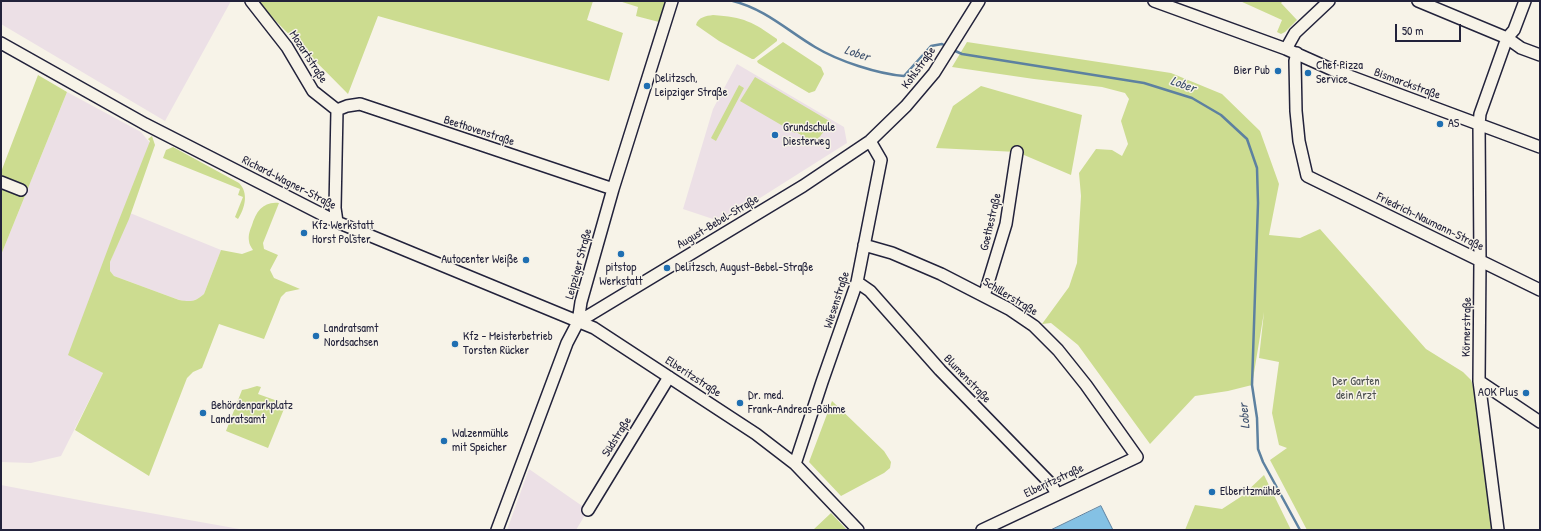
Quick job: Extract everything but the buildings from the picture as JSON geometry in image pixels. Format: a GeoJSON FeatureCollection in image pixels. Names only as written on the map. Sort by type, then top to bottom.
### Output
{"type":"FeatureCollection","features":[{"type":"Feature","properties":{"kind":"street","name":"Mozartstraße"},"geometry":{"type":"LineString","coordinates":[[251,1],[287,47],[313,91],[337,110]]}},
{"type":"Feature","properties":{"kind":"street","name":"Kohlstraße"},"geometry":{"type":"LineString","coordinates":[[870,141],[906,106],[934,73],[979,1]]}},
{"type":"Feature","properties":{"kind":"street","name":"Bismarckstraße"},"geometry":{"type":"LineString","coordinates":[[1154,1],[1297,53],[1333,70],[1540,147]]}},
{"type":"Feature","properties":{"kind":"street"},"geometry":{"type":"LineString","coordinates":[[1286,49],[1295,33],[1329,1]]}},
{"type":"Feature","properties":{"kind":"street"},"geometry":{"type":"LineString","coordinates":[[1418,1],[1507,38],[1521,48],[1540,54]]}},
{"type":"Feature","properties":{"kind":"street","name":"Körnerstraße"},"geometry":{"type":"LineString","coordinates":[[1498,530],[1479,381],[1479,124],[1480,114],[1507,38],[1514,30],[1525,1]]}},
{"type":"Feature","properties":{"kind":"street","name":"Leipziger Straße"},"geometry":{"type":"LineString","coordinates":[[497,530],[567,343],[578,322],[581,302],[613,189],[671,5]]}},
{"type":"Feature","properties":{"kind":"street","name":"Richard-Wagner-Straße"},"geometry":{"type":"LineString","coordinates":[[1,43],[145,124],[337,222],[578,322]]}},
{"type":"Feature","properties":{"kind":"street","name":"Friedrich-Naumann-Straße"},"geometry":{"type":"LineString","coordinates":[[1297,53],[1295,61],[1298,134],[1305,172],[1309,178],[1540,290]]}},
{"type":"Feature","properties":{"kind":"street","name":"Beethovenstraße"},"geometry":{"type":"LineString","coordinates":[[337,110],[360,104],[613,189]]}},
{"type":"Feature","properties":{"kind":"street"},"geometry":{"type":"LineString","coordinates":[[337,110],[335,208],[337,222]]}},
{"type":"Feature","properties":{"kind":"street","name":"Wiesenstraße"},"geometry":{"type":"LineString","coordinates":[[795,464],[822,382],[858,282],[881,160],[870,141]]}},
{"type":"Feature","properties":{"kind":"street","name":"August-Bebel-Straße"},"geometry":{"type":"LineString","coordinates":[[578,322],[803,186],[870,141]]}},
{"type":"Feature","properties":{"kind":"street","name":"Goethestraße"},"geometry":{"type":"LineString","coordinates":[[984,296],[1006,224],[1017,152]]}},
{"type":"Feature","properties":{"kind":"street"},"geometry":{"type":"LineString","coordinates":[[1,182],[21,190]]}},
{"type":"Feature","properties":{"kind":"street","name":"Schillerstraße"},"geometry":{"type":"LineString","coordinates":[[864,246],[892,253],[940,274],[1009,309],[1034,326],[1058,350],[1086,385],[1137,457]]}},
{"type":"Feature","properties":{"kind":"street","name":"Blumenstraße"},"geometry":{"type":"LineString","coordinates":[[858,282],[870,291],[940,370],[1051,484],[1057,494]]}},
{"type":"Feature","properties":{"kind":"street","name":"Elberitzstraße"},"geometry":{"type":"LineString","coordinates":[[578,322],[594,328],[756,434],[795,464],[858,530]]}},
{"type":"Feature","properties":{"kind":"street","name":"Südstraße"},"geometry":{"type":"LineString","coordinates":[[588,510],[669,377]]}},
{"type":"Feature","properties":{"kind":"street"},"geometry":{"type":"LineString","coordinates":[[1479,381],[1540,422]]}},
{"type":"Feature","properties":{"kind":"street","name":"Elberitzstraße"},"geometry":{"type":"LineString","coordinates":[[982,530],[1137,457]]}},
{"type":"Feature","properties":{"kind":"shaded area"},"geometry":{"type":"Polygon","coordinates":[[[1,1],[231,1],[165,121],[1,24],[1,1]]]}},
{"type":"Feature","properties":{"kind":"shaded area","name":"Grundschule Diesterweg"},"geometry":{"type":"Polygon","coordinates":[[[737,64],[844,127],[847,143],[722,222],[683,209],[713,109],[737,64]]]}},
{"type":"Feature","properties":{"kind":"shaded area"},"geometry":{"type":"Polygon","coordinates":[[[67,92],[141,132],[150,143],[69,354],[103,373],[61,456],[31,463],[1,462],[1,255],[67,92]]]}},
{"type":"Feature","properties":{"kind":"shaded area"},"geometry":{"type":"Polygon","coordinates":[[[130,213],[221,250],[204,294],[190,302],[179,300],[114,276],[110,271],[110,262],[130,213]]]}},
{"type":"Feature","properties":{"kind":"shaded area"},"geometry":{"type":"Polygon","coordinates":[[[529,469],[588,510],[576,530],[507,530],[529,469]]]}},
{"type":"Feature","properties":{"kind":"shaded area"},"geometry":{"type":"Polygon","coordinates":[[[1,485],[100,504],[245,530],[1,530],[1,485]]]}},
{"type":"Feature","properties":{"kind":"green space"},"geometry":{"type":"Polygon","coordinates":[[[256,1],[593,1],[587,20],[623,33],[609,81],[378,16],[348,94],[256,1]]]}},
{"type":"Feature","properties":{"kind":"green space"},"geometry":{"type":"Polygon","coordinates":[[[619,1],[666,1],[659,22],[636,16],[638,7],[619,1]]]}},
{"type":"Feature","properties":{"kind":"green space"},"geometry":{"type":"Polygon","coordinates":[[[1240,1],[1283,1],[1281,3],[1297,20],[1281,34],[1277,32],[1282,20],[1240,1]]]}},
{"type":"Feature","properties":{"kind":"green space"},"geometry":{"type":"Polygon","coordinates":[[[713,15],[733,17],[748,21],[769,33],[777,39],[777,41],[752,59],[719,41],[696,25],[700,19],[705,16],[713,15]]]}},
{"type":"Feature","properties":{"kind":"green space"},"geometry":{"type":"Polygon","coordinates":[[[783,42],[821,67],[824,74],[815,91],[809,93],[758,63],[757,61],[783,42]]]}},
{"type":"Feature","properties":{"kind":"green space","name":"Der Garten dein Arzt"},"geometry":{"type":"Polygon","coordinates":[[[967,42],[1171,73],[1222,94],[1260,131],[1279,184],[1269,235],[1300,238],[1320,229],[1426,349],[1463,372],[1471,380],[1474,389],[1494,530],[1307,530],[1270,460],[1287,448],[1279,445],[1272,413],[1279,362],[1259,358],[1264,312],[1252,385],[1228,391],[1195,396],[1150,444],[1078,345],[1051,323],[1042,324],[1069,287],[1077,263],[1081,196],[1079,173],[1096,149],[1112,150],[1122,156],[1128,144],[1121,121],[1129,99],[1125,93],[1102,87],[952,67],[967,42]]]}},
{"type":"Feature","properties":{"kind":"green space"},"geometry":{"type":"Polygon","coordinates":[[[38,75],[67,92],[1,255],[1,172],[38,75]]]}},
{"type":"Feature","properties":{"kind":"green space"},"geometry":{"type":"Polygon","coordinates":[[[755,77],[831,122],[818,139],[808,139],[796,132],[795,133],[740,101],[755,77]]]}},
{"type":"Feature","properties":{"kind":"green space"},"geometry":{"type":"Polygon","coordinates":[[[739,85],[744,88],[716,141],[711,138],[739,85]]]}},
{"type":"Feature","properties":{"kind":"green space"},"geometry":{"type":"Polygon","coordinates":[[[981,86],[1082,115],[1071,175],[1017,152],[936,148],[953,106],[981,86]]]}},
{"type":"Feature","properties":{"kind":"green space"},"geometry":{"type":"Polygon","coordinates":[[[152,136],[155,145],[129,219],[110,262],[110,271],[114,276],[179,300],[190,301],[198,299],[204,294],[221,250],[242,254],[253,250],[249,243],[249,237],[258,211],[265,205],[279,203],[263,243],[264,249],[278,255],[270,270],[274,278],[300,289],[286,292],[281,297],[264,339],[219,324],[202,368],[193,372],[187,378],[149,476],[75,430],[103,373],[68,355],[150,141],[148,139],[152,136]]]}},
{"type":"Feature","properties":{"kind":"green space"},"geometry":{"type":"Polygon","coordinates":[[[173,147],[239,183],[244,191],[245,201],[243,210],[238,219],[235,217],[243,197],[238,195],[240,189],[163,158],[166,150],[173,147]]]}},
{"type":"Feature","properties":{"kind":"green space"},"geometry":{"type":"Polygon","coordinates":[[[257,386],[261,387],[258,394],[286,404],[268,448],[226,431],[242,390],[257,386]]]}},
{"type":"Feature","properties":{"kind":"green space"},"geometry":{"type":"Polygon","coordinates":[[[832,401],[884,451],[891,462],[890,468],[884,473],[841,496],[809,462],[832,401]]]}},
{"type":"Feature","properties":{"kind":"green space"},"geometry":{"type":"Polygon","coordinates":[[[1264,475],[1291,530],[1185,530],[1195,505],[1222,509],[1242,496],[1264,475]]]}},
{"type":"Feature","properties":{"kind":"green space"},"geometry":{"type":"Polygon","coordinates":[[[831,513],[847,530],[813,530],[831,513]]]}},
{"type":"Feature","properties":{"kind":"water"},"geometry":{"type":"Polygon","coordinates":[[[1101,506],[1113,530],[1051,530],[1101,506]]]}},
{"type":"Feature","properties":{"kind":"waterway","name":"Lober"},"geometry":{"type":"LineString","coordinates":[[733,1],[756,9],[824,52],[846,62],[882,73],[904,76],[931,46],[942,44],[946,46]]}},
{"type":"Feature","properties":{"kind":"waterway","name":"Lober"},"geometry":{"type":"LineString","coordinates":[[953,50],[962,54],[1144,83],[1192,98],[1221,115],[1247,139],[1257,168],[1258,203],[1252,385],[1257,418],[1258,449],[1263,462],[1300,530]]}},
{"type":"Feature","properties":{"kind":"place","name":"Bier Pub"},"geometry":{"type":"Point","coordinates":[1278,71]}},
{"type":"Feature","properties":{"kind":"place","name":"Chef Pizza Service"},"geometry":{"type":"Point","coordinates":[1308,73]}},
{"type":"Feature","properties":{"kind":"place","name":"Delitzsch, Leipziger Straße"},"geometry":{"type":"Point","coordinates":[647,86]}},
{"type":"Feature","properties":{"kind":"place","name":"AS"},"geometry":{"type":"Point","coordinates":[1440,124]}},
{"type":"Feature","properties":{"kind":"place","name":"Grundschule Diesterweg"},"geometry":{"type":"Point","coordinates":[775,135]}},
{"type":"Feature","properties":{"kind":"place","name":"Kfz Werkstatt Horst Polster"},"geometry":{"type":"Point","coordinates":[304,233]}},
{"type":"Feature","properties":{"kind":"place","name":"pitstop Werkstatt"},"geometry":{"type":"Point","coordinates":[621,254]}},
{"type":"Feature","properties":{"kind":"place","name":"Autocenter Weiße"},"geometry":{"type":"Point","coordinates":[526,260]}},
{"type":"Feature","properties":{"kind":"place","name":"Delitzsch, August-Bebel-Straße"},"geometry":{"type":"Point","coordinates":[667,268]}},
{"type":"Feature","properties":{"kind":"place","name":"Landratsamt Nordsachsen"},"geometry":{"type":"Point","coordinates":[316,336]}},
{"type":"Feature","properties":{"kind":"place","name":"Kfz - Meisterbetrieb Torsten Rücker"},"geometry":{"type":"Point","coordinates":[455,344]}},
{"type":"Feature","properties":{"kind":"place","name":"AOK Plus"},"geometry":{"type":"Point","coordinates":[1526,393]}},
{"type":"Feature","properties":{"kind":"place","name":"Dr. med. Frank-Andreas-Böhme"},"geometry":{"type":"Point","coordinates":[740,403]}},
{"type":"Feature","properties":{"kind":"place","name":"Behördenparkplatz Landratsamt"},"geometry":{"type":"Point","coordinates":[203,413]}},
{"type":"Feature","properties":{"kind":"place","name":"Walzenmühle mit Speicher"},"geometry":{"type":"Point","coordinates":[444,441]}},
{"type":"Feature","properties":{"kind":"place","name":"Elberitzmühle"},"geometry":{"type":"Point","coordinates":[1212,492]}}]}
